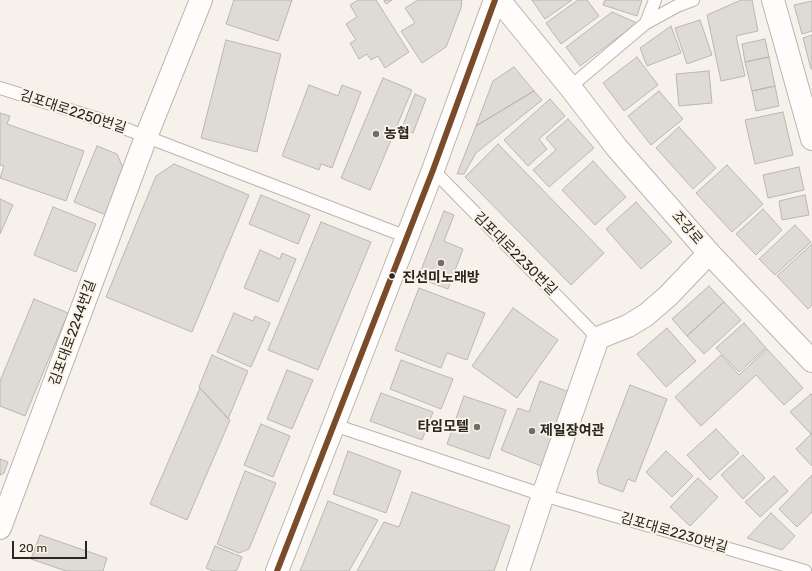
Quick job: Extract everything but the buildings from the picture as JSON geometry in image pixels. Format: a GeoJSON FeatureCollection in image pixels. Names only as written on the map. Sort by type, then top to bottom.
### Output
{"type":"FeatureCollection","features":[{"type":"Feature","properties":{"kind":"street","name":"김포대로2244번길"},"geometry":{"type":"LineString","coordinates":[[0,528],[146,137],[201,0]]}},
{"type":"Feature","properties":{"kind":"street"},"geometry":{"type":"LineString","coordinates":[[277,571],[433,170],[495,0]]}},
{"type":"Feature","properties":{"kind":"street","name":"조강로"},"geometry":{"type":"LineString","coordinates":[[499,0],[570,87],[617,148],[709,253],[812,361]]}},
{"type":"Feature","properties":{"kind":"street"},"geometry":{"type":"LineString","coordinates":[[773,0],[812,139]]}},
{"type":"Feature","properties":{"kind":"street"},"geometry":{"type":"LineString","coordinates":[[518,571],[598,338],[628,326],[646,316],[668,296],[709,253]]}},
{"type":"Feature","properties":{"kind":"lane"},"geometry":{"type":"LineString","coordinates":[[646,23],[655,0]]}},
{"type":"Feature","properties":{"kind":"lane"},"geometry":{"type":"LineString","coordinates":[[570,87],[646,23],[677,6],[693,0]]}},
{"type":"Feature","properties":{"kind":"lane","name":"김포대로2250번길"},"geometry":{"type":"LineString","coordinates":[[0,88],[108,122],[146,137]]}},
{"type":"Feature","properties":{"kind":"lane"},"geometry":{"type":"LineString","coordinates":[[146,137],[407,237]]}},
{"type":"Feature","properties":{"kind":"lane","name":"김포대로2230번길"},"geometry":{"type":"LineString","coordinates":[[433,170],[598,338]]}},
{"type":"Feature","properties":{"kind":"lane","name":"김포대로2230번길"},"geometry":{"type":"LineString","coordinates":[[334,425],[543,495],[805,571]]}},
{"type":"Feature","properties":{"kind":"transit line"},"geometry":{"type":"LineString","coordinates":[[277,571],[433,170],[495,0]]}},
{"type":"Feature","properties":{"kind":"place","name":"농협"},"geometry":{"type":"Point","coordinates":[376,134]}},
{"type":"Feature","properties":{"kind":"place","name":"진선미노래방"},"geometry":{"type":"Point","coordinates":[441,263]}},
{"type":"Feature","properties":{"kind":"place","name":"타임모텔"},"geometry":{"type":"Point","coordinates":[477,427]}},
{"type":"Feature","properties":{"kind":"place","name":"제일장여관"},"geometry":{"type":"Point","coordinates":[532,431]}}]}
